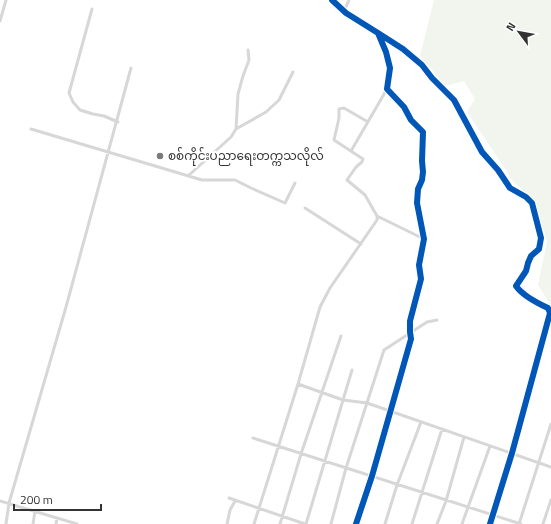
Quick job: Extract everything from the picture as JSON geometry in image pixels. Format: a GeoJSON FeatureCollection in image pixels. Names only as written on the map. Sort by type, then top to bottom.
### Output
{"type":"FeatureCollection","features":[{"type":"Feature","properties":{"kind":"street"},"geometry":{"type":"LineString","coordinates":[[0,21],[6,0]]}},
{"type":"Feature","properties":{"kind":"street"},"geometry":{"type":"LineString","coordinates":[[332,0],[344,11],[403,49],[422,65],[432,78],[454,100],[482,152],[498,170],[510,188],[526,196],[532,203],[542,238],[539,249],[531,256],[526,271],[516,286],[519,290],[548,308],[550,313],[512,453],[490,524]]}},
{"type":"Feature","properties":{"kind":"street"},"geometry":{"type":"LineString","coordinates":[[344,11],[349,0]]}},
{"type":"Feature","properties":{"kind":"street"},"geometry":{"type":"LineString","coordinates":[[92,8],[69,93],[73,102],[80,110],[104,116],[118,122]]}},
{"type":"Feature","properties":{"kind":"street"},"geometry":{"type":"LineString","coordinates":[[351,151],[387,89],[390,68],[386,52],[378,33]]}},
{"type":"Feature","properties":{"kind":"street"},"geometry":{"type":"LineString","coordinates":[[236,129],[238,94],[249,60],[248,50]]}},
{"type":"Feature","properties":{"kind":"street"},"geometry":{"type":"LineString","coordinates":[[6,524],[9,503],[110,152],[132,68]]}},
{"type":"Feature","properties":{"kind":"street"},"geometry":{"type":"LineString","coordinates":[[188,176],[231,137],[236,129],[266,112],[279,100],[293,72]]}},
{"type":"Feature","properties":{"kind":"street"},"geometry":{"type":"LineString","coordinates":[[356,524],[372,476],[411,339],[410,321],[421,279],[419,265],[424,239],[417,202],[418,189],[422,180],[423,172],[423,132],[411,120],[404,107],[387,89]]}},
{"type":"Feature","properties":{"kind":"street"},"geometry":{"type":"LineString","coordinates":[[368,122],[344,108],[339,109],[339,118],[334,140],[363,159],[347,180],[365,195],[377,216],[424,239]]}},
{"type":"Feature","properties":{"kind":"street"},"geometry":{"type":"LineString","coordinates":[[31,129],[202,180],[235,180],[285,203],[295,183]]}},
{"type":"Feature","properties":{"kind":"street"},"geometry":{"type":"LineString","coordinates":[[305,208],[361,244]]}},
{"type":"Feature","properties":{"kind":"street"},"geometry":{"type":"LineString","coordinates":[[254,524],[298,384],[320,307],[330,288],[377,220],[377,216]]}},
{"type":"Feature","properties":{"kind":"street"},"geometry":{"type":"LineString","coordinates":[[331,524],[346,468],[384,350],[427,322],[436,320]]}},
{"type":"Feature","properties":{"kind":"street"},"geometry":{"type":"LineString","coordinates":[[280,524],[301,454],[341,336]]}},
{"type":"Feature","properties":{"kind":"street"},"geometry":{"type":"LineString","coordinates":[[229,498],[305,524],[352,370]]}},
{"type":"Feature","properties":{"kind":"street"},"geometry":{"type":"LineString","coordinates":[[298,384],[343,400],[367,403],[551,467]]}},
{"type":"Feature","properties":{"kind":"street"},"geometry":{"type":"LineString","coordinates":[[385,524],[421,422]]}},
{"type":"Feature","properties":{"kind":"street"},"geometry":{"type":"LineString","coordinates":[[252,438],[520,524],[551,424]]}},
{"type":"Feature","properties":{"kind":"street"},"geometry":{"type":"LineString","coordinates":[[412,524],[442,429]]}},
{"type":"Feature","properties":{"kind":"street"},"geometry":{"type":"LineString","coordinates":[[437,524],[446,500],[464,437]]}},
{"type":"Feature","properties":{"kind":"street"},"geometry":{"type":"LineString","coordinates":[[462,524],[490,446]]}},
{"type":"Feature","properties":{"kind":"street"},"geometry":{"type":"LineString","coordinates":[[226,524],[235,500]]}},
{"type":"Feature","properties":{"kind":"street"},"geometry":{"type":"LineString","coordinates":[[543,524],[551,500]]}},
{"type":"Feature","properties":{"kind":"street"},"geometry":{"type":"LineString","coordinates":[[0,501],[77,524]]}},
{"type":"Feature","properties":{"kind":"street"},"geometry":{"type":"LineString","coordinates":[[33,524],[35,511]]}},
{"type":"Feature","properties":{"kind":"street"},"geometry":{"type":"LineString","coordinates":[[56,524],[57,518]]}},
{"type":"Feature","properties":{"kind":"shaded area"},"geometry":{"type":"Polygon","coordinates":[[[434,0],[551,0],[551,306],[538,285],[547,242],[535,203],[510,178],[467,112],[475,99],[464,81],[445,86],[420,56],[434,0]]]}},
{"type":"Feature","properties":{"kind":"cycle path"},"geometry":{"type":"LineString","coordinates":[[332,0],[346,13],[378,33],[386,52],[390,68],[387,89],[404,107],[411,120],[423,132],[423,172],[422,180],[418,189],[417,203],[424,239],[419,265],[421,279],[410,321],[411,339],[372,476],[356,524]]}},
{"type":"Feature","properties":{"kind":"cycle path"},"geometry":{"type":"LineString","coordinates":[[378,33],[403,49],[422,65],[432,78],[454,100],[482,152],[498,170],[510,188],[526,197],[532,203],[541,238],[539,249],[531,256],[526,271],[516,286],[526,296],[548,308],[550,313],[512,453],[490,524]]}},
{"type":"Feature","properties":{"kind":"place","name":"စစ်ကိုင်းပညာရေးတက္ကသလိုလ်"},"geometry":{"type":"Point","coordinates":[160,156]}}]}
